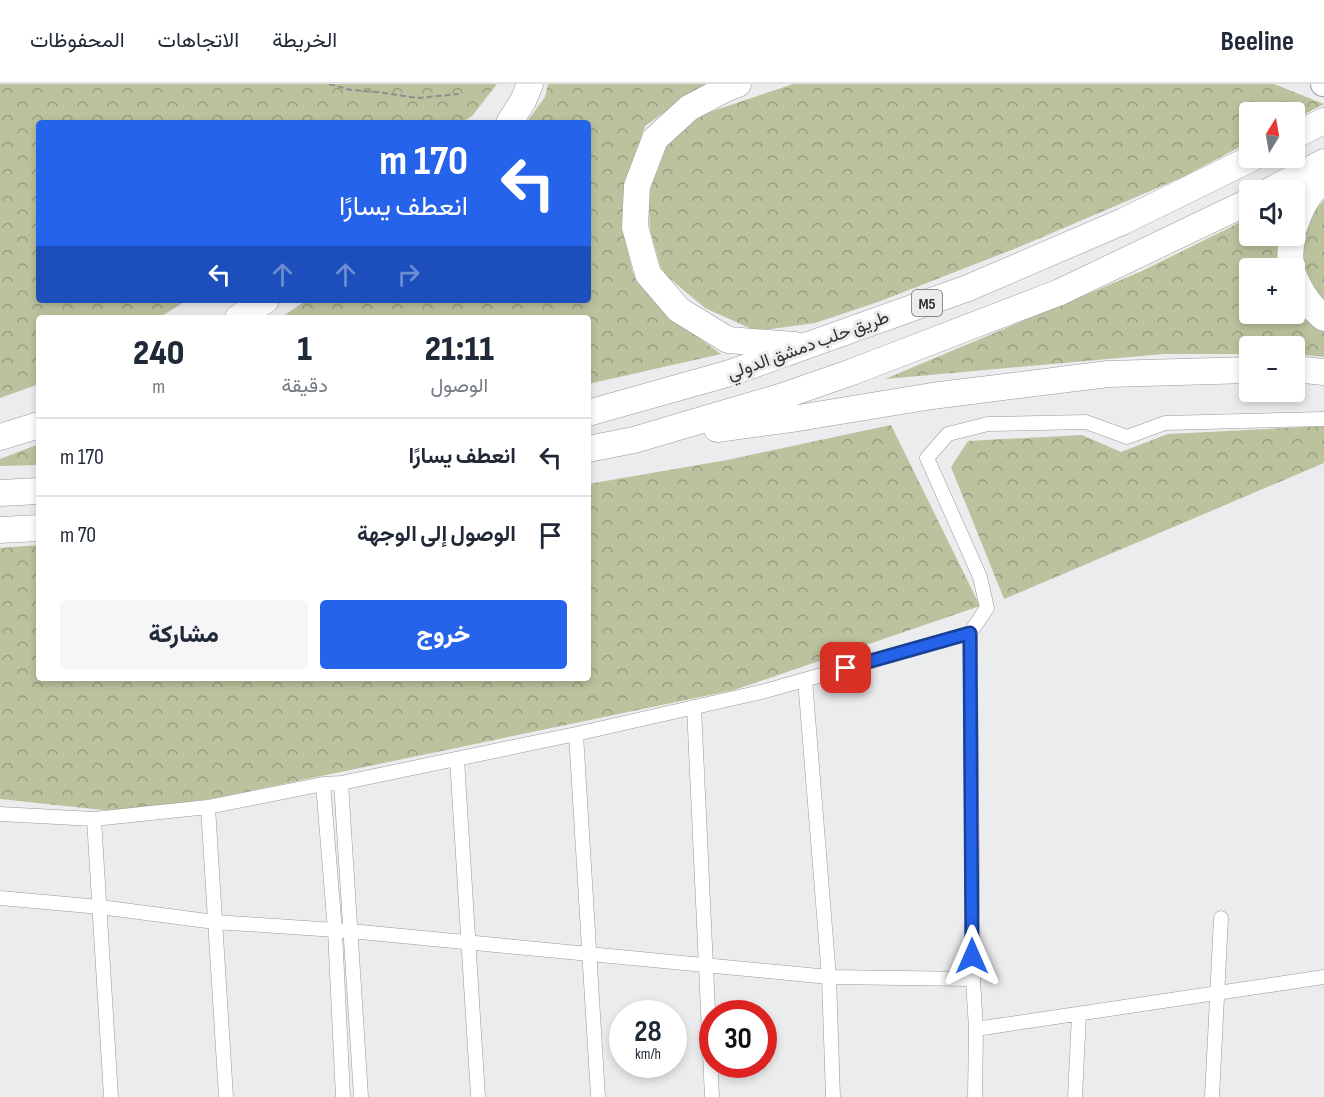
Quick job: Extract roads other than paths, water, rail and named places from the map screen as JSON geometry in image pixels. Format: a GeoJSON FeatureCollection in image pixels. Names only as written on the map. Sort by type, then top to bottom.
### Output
{"type":"FeatureCollection","features":[{"type":"Feature","properties":{"kind":"highway"},"geometry":{"type":"LineString","coordinates":[[511,120],[530,84]]}},
{"type":"Feature","properties":{"kind":"highway"},"geometry":{"type":"LineString","coordinates":[[738,84],[689,108],[655,139],[637,186],[635,227],[648,274],[679,310],[728,340],[808,346]]}},
{"type":"Feature","properties":{"kind":"highway"},"geometry":{"type":"LineString","coordinates":[[1305,130],[1324,121]]}},
{"type":"Feature","properties":{"kind":"highway"},"geometry":{"type":"LineString","coordinates":[[1290,180],[1324,162]]}},
{"type":"Feature","properties":{"kind":"highway","name":"طريق حلب دمشق الدولي"},"geometry":{"type":"LineString","coordinates":[[591,412],[729,374],[978,283],[1124,221],[1239,164]]}},
{"type":"Feature","properties":{"kind":"highway"},"geometry":{"type":"LineString","coordinates":[[1305,201],[1324,179]]}},
{"type":"Feature","properties":{"kind":"highway","name":"طريق حلب دمشق الدولي"},"geometry":{"type":"LineString","coordinates":[[591,448],[634,440],[783,396],[852,372],[1060,292],[1239,206]]}},
{"type":"Feature","properties":{"kind":"highway"},"geometry":{"type":"LineString","coordinates":[[1305,298],[1324,318]]}},
{"type":"Feature","properties":{"kind":"highway"},"geometry":{"type":"LineString","coordinates":[[243,315],[261,303]]}},
{"type":"Feature","properties":{"kind":"highway"},"geometry":{"type":"LineString","coordinates":[[634,440],[798,418],[932,396],[1108,374],[1239,370]]}},
{"type":"Feature","properties":{"kind":"highway"},"geometry":{"type":"LineString","coordinates":[[1305,370],[1324,372]]}},
{"type":"Feature","properties":{"kind":"highway"},"geometry":{"type":"LineString","coordinates":[[0,437],[36,425]]}},
{"type":"Feature","properties":{"kind":"highway"},"geometry":{"type":"LineString","coordinates":[[0,493],[36,491]]}},
{"type":"Feature","properties":{"kind":"highway"},"geometry":{"type":"LineString","coordinates":[[0,530],[36,528]]}},
{"type":"Feature","properties":{"kind":"street"},"geometry":{"type":"LineString","coordinates":[[975,1097],[970,633],[987,608],[980,577],[927,458],[948,434],[988,424],[1086,422],[1127,437],[1165,423],[1324,419]]}},
{"type":"Feature","properties":{"kind":"street"},"geometry":{"type":"LineString","coordinates":[[0,813],[94,819],[208,807],[323,784],[341,783],[576,734],[765,691],[970,633]]}},
{"type":"Feature","properties":{"kind":"street"},"geometry":{"type":"LineString","coordinates":[[805,680],[829,977],[833,1097]]}},
{"type":"Feature","properties":{"kind":"street"},"geometry":{"type":"LineString","coordinates":[[694,707],[712,1097]]}},
{"type":"Feature","properties":{"kind":"street"},"geometry":{"type":"LineString","coordinates":[[576,734],[598,1097]]}},
{"type":"Feature","properties":{"kind":"street"},"geometry":{"type":"LineString","coordinates":[[457,759],[478,1097]]}},
{"type":"Feature","properties":{"kind":"street"},"geometry":{"type":"LineString","coordinates":[[341,783],[361,1097]]}},
{"type":"Feature","properties":{"kind":"street"},"geometry":{"type":"LineString","coordinates":[[323,784],[343,1097]]}},
{"type":"Feature","properties":{"kind":"street"},"geometry":{"type":"LineString","coordinates":[[208,807],[226,1097]]}},
{"type":"Feature","properties":{"kind":"street"},"geometry":{"type":"LineString","coordinates":[[94,819],[111,1097]]}},
{"type":"Feature","properties":{"kind":"street"},"geometry":{"type":"LineString","coordinates":[[0,898],[100,907],[215,922],[350,931],[829,977],[973,979]]}},
{"type":"Feature","properties":{"kind":"street"},"geometry":{"type":"LineString","coordinates":[[1212,1097],[1221,918]]}},
{"type":"Feature","properties":{"kind":"street"},"geometry":{"type":"LineString","coordinates":[[976,1029],[1324,977]]}},
{"type":"Feature","properties":{"kind":"street"},"geometry":{"type":"LineString","coordinates":[[1075,1097],[1079,1014]]}}]}
